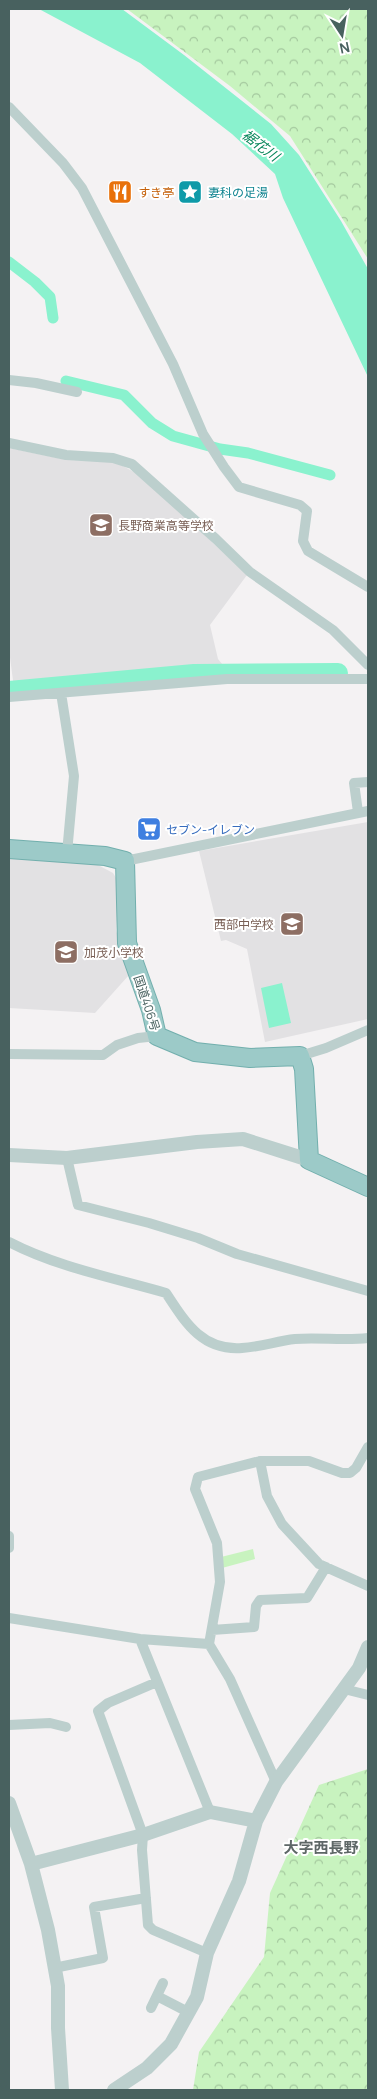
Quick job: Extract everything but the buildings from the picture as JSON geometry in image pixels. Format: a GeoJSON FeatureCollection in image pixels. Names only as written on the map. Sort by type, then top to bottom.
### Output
{"type":"FeatureCollection","features":[{"type":"Feature","properties":{"kind":"highway"},"geometry":{"type":"LineString","coordinates":[[9,850],[105,856],[124,861]]}},
{"type":"Feature","properties":{"kind":"highway","name":"国道406号"},"geometry":{"type":"LineString","coordinates":[[124,861],[127,942],[151,1010],[157,1036],[195,1052],[250,1058],[300,1056]]}},
{"type":"Feature","properties":{"kind":"highway"},"geometry":{"type":"LineString","coordinates":[[300,1056],[304,1069],[309,1160],[368,1187]]}},
{"type":"Feature","properties":{"kind":"street"},"geometry":{"type":"LineString","coordinates":[[9,107],[62,163],[82,188],[173,364],[203,434],[239,487],[300,505],[307,511],[304,541],[308,551],[368,587]]}},
{"type":"Feature","properties":{"kind":"street"},"geometry":{"type":"LineString","coordinates":[[9,380],[36,383],[77,392]]}},
{"type":"Feature","properties":{"kind":"street"},"geometry":{"type":"LineString","coordinates":[[9,443],[66,455],[113,458],[132,464],[216,538],[250,572],[333,630],[368,665]]}},
{"type":"Feature","properties":{"kind":"street"},"geometry":{"type":"LineString","coordinates":[[9,697],[227,679],[368,679]]}},
{"type":"Feature","properties":{"kind":"street"},"geometry":{"type":"LineString","coordinates":[[61,693],[74,776],[67,853]]}},
{"type":"Feature","properties":{"kind":"street"},"geometry":{"type":"LineString","coordinates":[[124,861],[363,811],[354,783],[368,782]]}},
{"type":"Feature","properties":{"kind":"street"},"geometry":{"type":"LineString","coordinates":[[300,1056],[326,1048],[368,1030]]}},
{"type":"Feature","properties":{"kind":"street"},"geometry":{"type":"LineString","coordinates":[[9,1054],[103,1055],[117,1045],[138,1038],[157,1036]]}},
{"type":"Feature","properties":{"kind":"street"},"geometry":{"type":"LineString","coordinates":[[9,1155],[67,1158],[197,1142],[244,1139],[309,1160]]}},
{"type":"Feature","properties":{"kind":"street"},"geometry":{"type":"LineString","coordinates":[[67,1158],[78,1205],[198,1238],[236,1254],[368,1290]]}},
{"type":"Feature","properties":{"kind":"street"},"geometry":{"type":"LineString","coordinates":[[9,1242],[24,1250],[59,1263],[166,1293],[188,1326],[200,1338],[223,1346],[241,1349],[295,1339],[368,1338]]}},
{"type":"Feature","properties":{"kind":"street"},"geometry":{"type":"LineString","coordinates":[[276,1782],[230,1679],[209,1644],[220,1582],[219,1562],[217,1543],[195,1489],[198,1476],[260,1461],[318,1462],[342,1473],[350,1473],[356,1468],[368,1447]]}},
{"type":"Feature","properties":{"kind":"street"},"geometry":{"type":"LineString","coordinates":[[260,1461],[267,1496],[282,1524],[319,1564],[368,1586]]}},
{"type":"Feature","properties":{"kind":"street"},"geometry":{"type":"LineString","coordinates":[[9,1536],[9,1548]]}},
{"type":"Feature","properties":{"kind":"street"},"geometry":{"type":"LineString","coordinates":[[212,1630],[254,1626],[256,1606],[260,1600],[307,1598],[326,1567]]}},
{"type":"Feature","properties":{"kind":"street"},"geometry":{"type":"LineString","coordinates":[[9,1618],[140,1639],[209,1644]]}},
{"type":"Feature","properties":{"kind":"street"},"geometry":{"type":"LineString","coordinates":[[140,1639],[210,1812]]}},
{"type":"Feature","properties":{"kind":"street"},"geometry":{"type":"LineString","coordinates":[[114,2090],[147,2068],[171,2044],[196,1997],[207,1953],[239,1881],[256,1821],[276,1782],[359,1668],[368,1646]]}},
{"type":"Feature","properties":{"kind":"street"},"geometry":{"type":"LineString","coordinates":[[157,1682],[108,1703],[98,1711],[143,1835],[142,1850],[148,1925],[153,1930],[207,1953]]}},
{"type":"Feature","properties":{"kind":"street"},"geometry":{"type":"LineString","coordinates":[[344,1689],[368,1695]]}},
{"type":"Feature","properties":{"kind":"street"},"geometry":{"type":"LineString","coordinates":[[9,1725],[50,1723],[66,1727]]}},
{"type":"Feature","properties":{"kind":"street"},"geometry":{"type":"LineString","coordinates":[[9,1803],[31,1864],[48,1930],[58,1986],[58,2028],[62,2090]]}},
{"type":"Feature","properties":{"kind":"street"},"geometry":{"type":"LineString","coordinates":[[31,1864],[143,1835],[210,1812],[256,1821]]}},
{"type":"Feature","properties":{"kind":"street"},"geometry":{"type":"LineString","coordinates":[[54,1968],[103,1958],[94,1906],[146,1898]]}},
{"type":"Feature","properties":{"kind":"street"},"geometry":{"type":"LineString","coordinates":[[151,2008],[163,1983]]}},
{"type":"Feature","properties":{"kind":"street"},"geometry":{"type":"LineString","coordinates":[[157,1996],[188,2012]]}},
{"type":"Feature","properties":{"kind":"shaded area","name":"長野商業高等学校"},"geometry":{"type":"Polygon","coordinates":[[[9,448],[67,460],[114,461],[143,477],[247,575],[210,625],[218,659],[227,670],[14,688],[9,650],[9,448]]]}},
{"type":"Feature","properties":{"kind":"shaded area","name":"西部中学校"},"geometry":{"type":"Polygon","coordinates":[[[368,822],[368,1019],[265,1042],[247,949],[226,940],[221,941],[199,851],[368,822]]]}},
{"type":"Feature","properties":{"kind":"shaded area","name":"加茂小学校"},"geometry":{"type":"Polygon","coordinates":[[[9,858],[98,865],[113,873],[118,881],[116,930],[129,975],[95,1013],[9,1008],[9,858]]]}},
{"type":"Feature","properties":{"kind":"green space"},"geometry":{"type":"Polygon","coordinates":[[[127,9],[368,9],[368,259],[290,136],[230,86],[127,9]]]}},
{"type":"Feature","properties":{"kind":"green space"},"geometry":{"type":"Polygon","coordinates":[[[253,1549],[255,1559],[222,1568],[221,1557],[253,1549]]]}},
{"type":"Feature","properties":{"kind":"green space"},"geometry":{"type":"Polygon","coordinates":[[[368,1769],[368,2090],[193,2090],[199,2052],[264,1957],[270,1893],[319,1785],[368,1769]]]}},
{"type":"Feature","properties":{"kind":"water","name":"裾花川"},"geometry":{"type":"Polygon","coordinates":[[[39,9],[122,9],[271,124],[299,155],[341,221],[368,269],[368,377],[283,198],[275,174],[232,134],[140,63],[39,9]]]}},
{"type":"Feature","properties":{"kind":"water"},"geometry":{"type":"Polygon","coordinates":[[[282,983],[291,1023],[269,1028],[261,988],[282,983]]]}},
{"type":"Feature","properties":{"kind":"waterway"},"geometry":{"type":"LineString","coordinates":[[9,262],[35,282],[50,297],[53,318]]}},
{"type":"Feature","properties":{"kind":"waterway"},"geometry":{"type":"LineString","coordinates":[[66,381],[124,395],[152,423],[173,436],[220,449],[248,453],[330,475]]}},
{"type":"Feature","properties":{"kind":"waterway"},"geometry":{"type":"LineString","coordinates":[[9,691],[194,674],[338,673]]}},
{"type":"Feature","properties":{"kind":"place","name":"すき亭"},"geometry":{"type":"Point","coordinates":[120,192]}},
{"type":"Feature","properties":{"kind":"place","name":"妻科の足湯"},"geometry":{"type":"Point","coordinates":[190,192]}},
{"type":"Feature","properties":{"kind":"place","name":"長野商業高等学校"},"geometry":{"type":"Point","coordinates":[101,525]}},
{"type":"Feature","properties":{"kind":"place","name":"セブン-イレブン"},"geometry":{"type":"Point","coordinates":[149,829]}},
{"type":"Feature","properties":{"kind":"place","name":"西部中学校"},"geometry":{"type":"Point","coordinates":[292,924]}},
{"type":"Feature","properties":{"kind":"place","name":"加茂小学校"},"geometry":{"type":"Point","coordinates":[66,952]}},
{"type":"Feature","properties":{"kind":"district","name":"大字西長野"},"geometry":{"type":"Point","coordinates":[321,1847]}}]}
